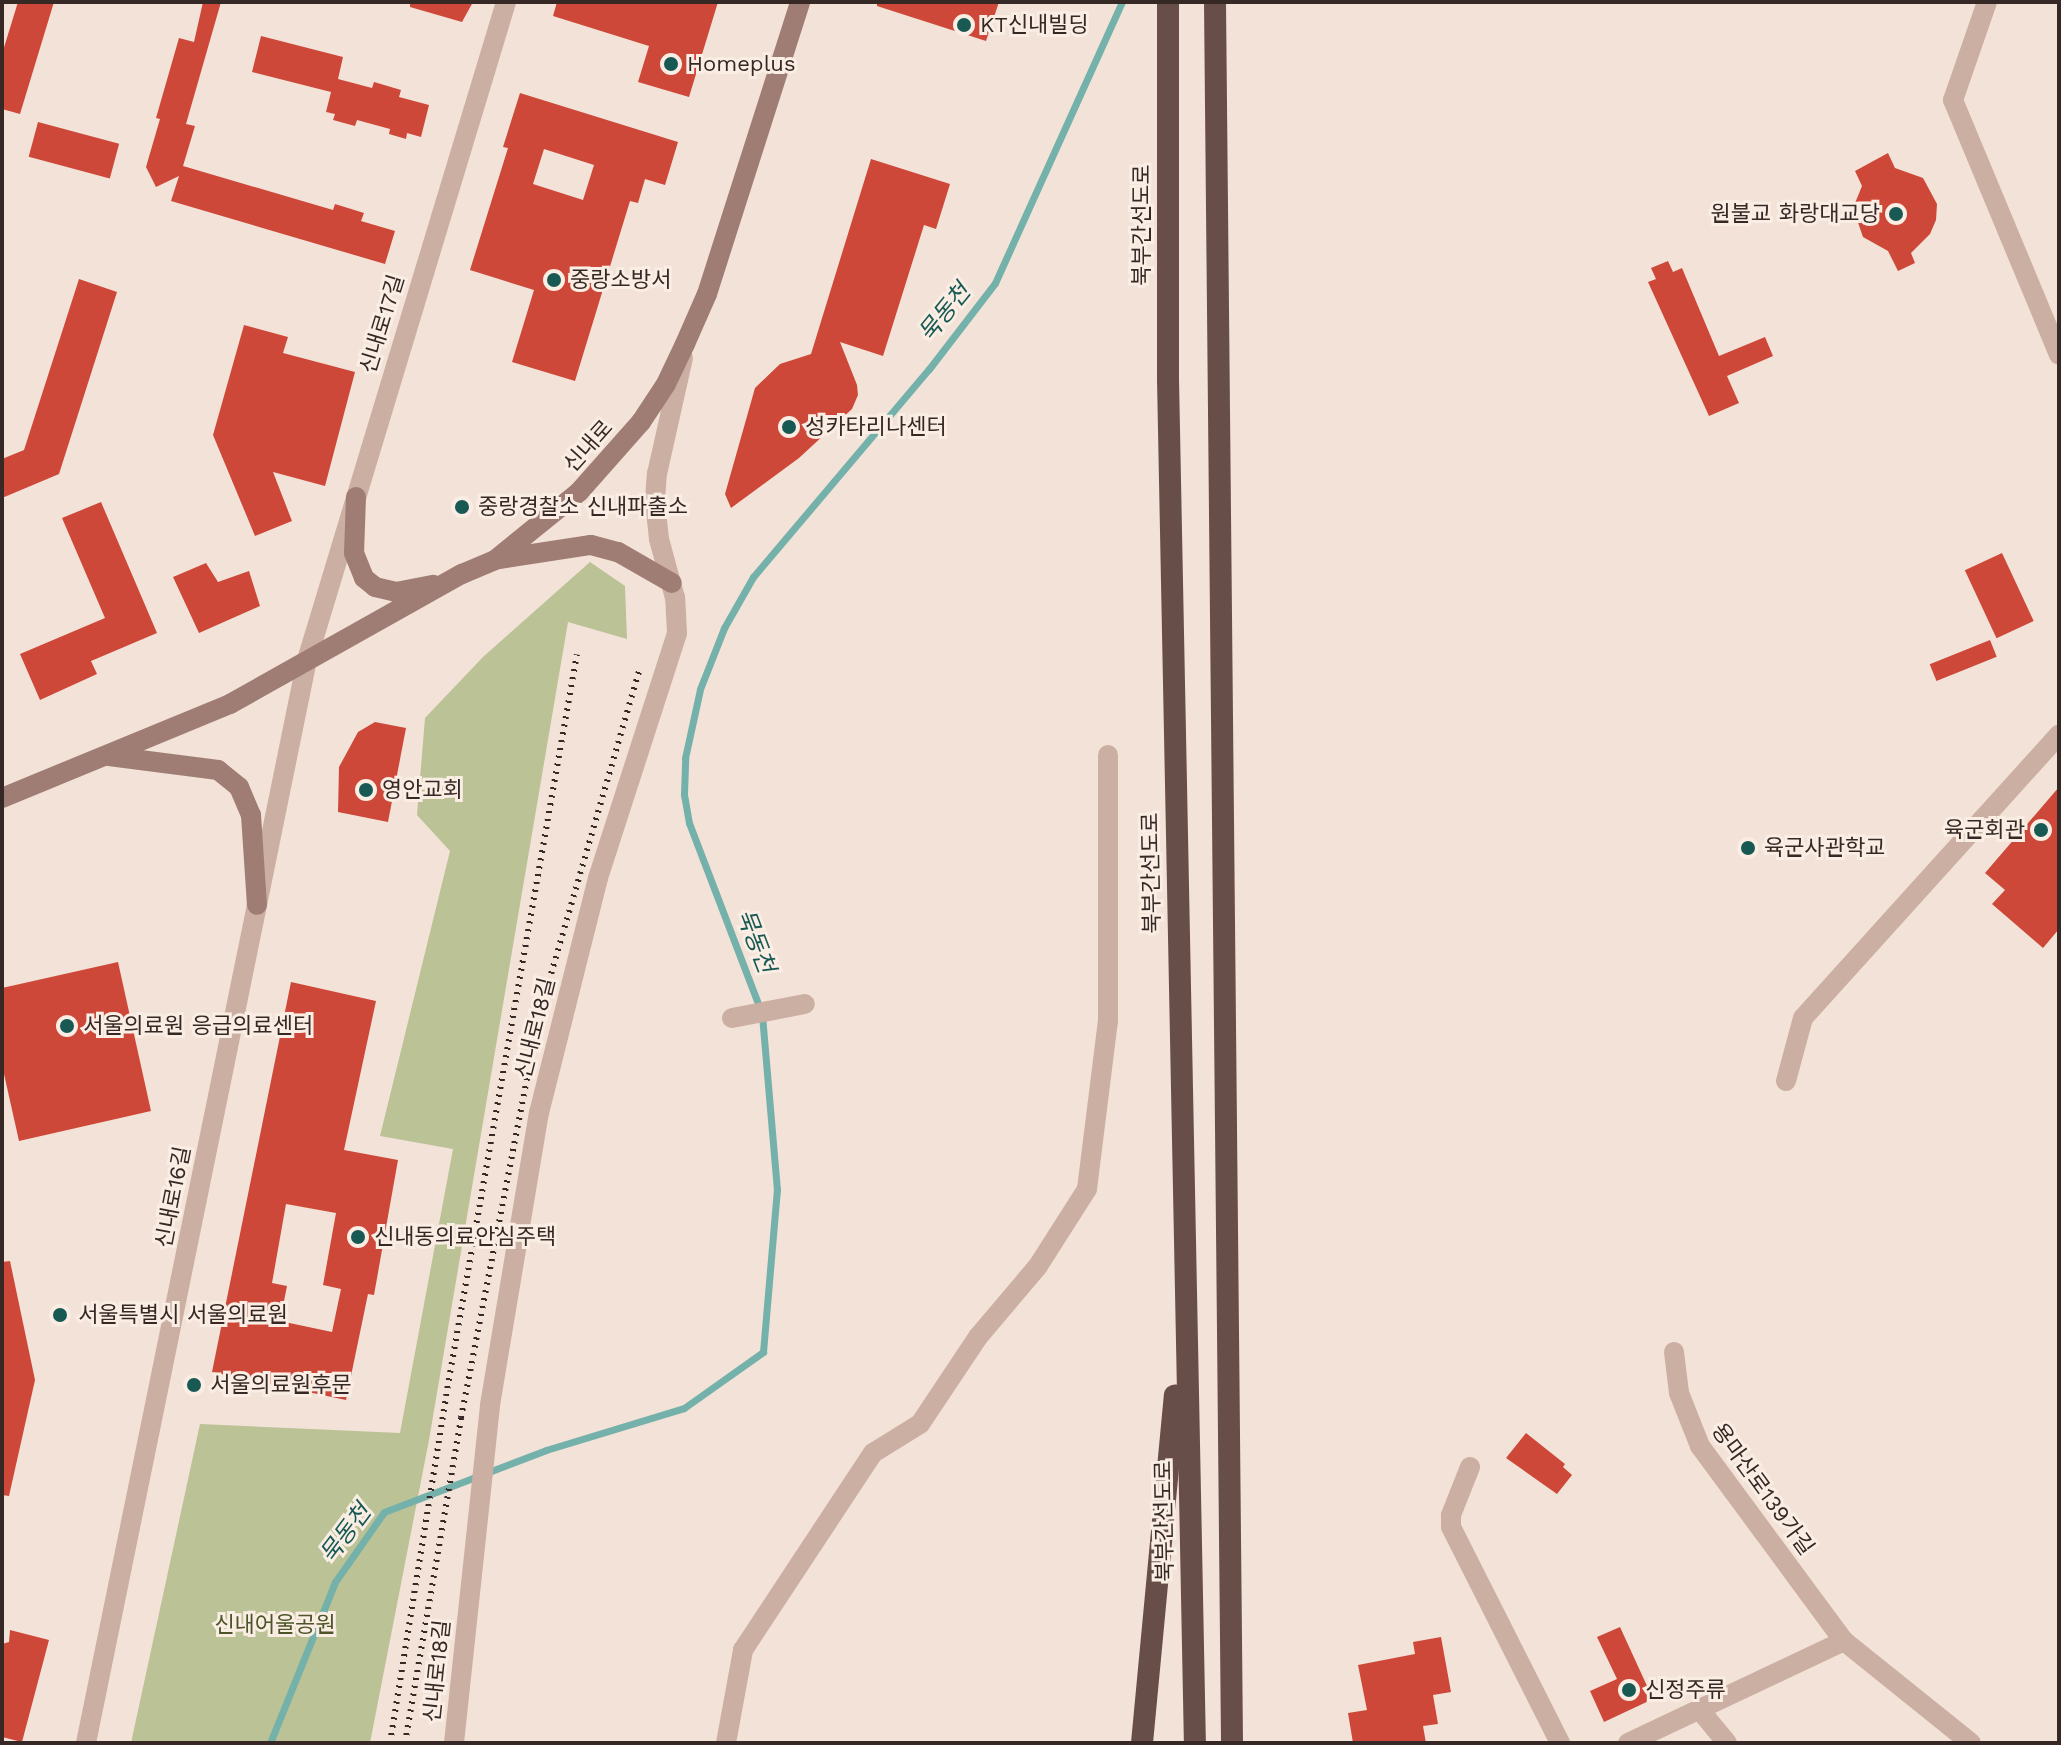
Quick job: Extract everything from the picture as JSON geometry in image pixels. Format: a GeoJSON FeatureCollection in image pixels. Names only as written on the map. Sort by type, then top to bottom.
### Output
{"type":"FeatureCollection","features":[{"type":"Feature","properties":{"kind":"highway","name":"북부간선도로"},"geometry":{"type":"LineString","coordinates":[[1168,2],[1168,379],[1195,1743]]}},
{"type":"Feature","properties":{"kind":"highway"},"geometry":{"type":"LineString","coordinates":[[1215,4],[1232,1743]]}},
{"type":"Feature","properties":{"kind":"highway"},"geometry":{"type":"LineString","coordinates":[[1142,1743],[1185,1303]]}},
{"type":"Feature","properties":{"kind":"main road","name":"신내로"},"geometry":{"type":"LineString","coordinates":[[2,798],[230,704],[449,582],[495,560],[562,509],[617,451],[666,384],[707,294],[800,2]]}},
{"type":"Feature","properties":{"kind":"main road"},"geometry":{"type":"LineString","coordinates":[[356,497],[354,553],[364,578],[375,587],[396,592],[449,582]]}},
{"type":"Feature","properties":{"kind":"main road"},"geometry":{"type":"LineString","coordinates":[[495,560],[591,545],[618,552],[672,583]]}},
{"type":"Feature","properties":{"kind":"main road"},"geometry":{"type":"LineString","coordinates":[[105,755],[218,770],[239,787],[251,815],[257,905]]}},
{"type":"Feature","properties":{"kind":"street","name":"신내로17길"},"geometry":{"type":"LineString","coordinates":[[307,660],[506,2]]}},
{"type":"Feature","properties":{"kind":"street"},"geometry":{"type":"LineString","coordinates":[[1987,2],[1953,100],[2059,355]]}},
{"type":"Feature","properties":{"kind":"street","name":"신내로18길"},"geometry":{"type":"LineString","coordinates":[[454,1743],[490,1405],[539,1113],[598,878],[674,647],[677,622],[672,583],[659,539],[655,500],[657,474],[687,338]]}},
{"type":"Feature","properties":{"kind":"street","name":"신내로16길"},"geometry":{"type":"LineString","coordinates":[[86,1743],[307,660]]}},
{"type":"Feature","properties":{"kind":"street"},"geometry":{"type":"LineString","coordinates":[[1786,1081],[1803,1018],[2059,735]]}},
{"type":"Feature","properties":{"kind":"street"},"geometry":{"type":"LineString","coordinates":[[726,1743],[743,1650],[873,1453],[920,1424],[978,1337],[1038,1266],[1087,1189],[1108,1021],[1108,755]]}},
{"type":"Feature","properties":{"kind":"street"},"geometry":{"type":"LineString","coordinates":[[732,1018],[805,1004]]}},
{"type":"Feature","properties":{"kind":"street","name":"용마산로139가길"},"geometry":{"type":"LineString","coordinates":[[1674,1352],[1679,1393],[1700,1446],[1844,1641],[1971,1743]]}},
{"type":"Feature","properties":{"kind":"street"},"geometry":{"type":"LineString","coordinates":[[1470,1467],[1451,1515],[1451,1527],[1560,1743]]}},
{"type":"Feature","properties":{"kind":"street"},"geometry":{"type":"LineString","coordinates":[[1628,1743],[1844,1641]]}},
{"type":"Feature","properties":{"kind":"street"},"geometry":{"type":"LineString","coordinates":[[1699,1709],[1727,1743]]}},
{"type":"Feature","properties":{"kind":"green space","name":"신내어울공원"},"geometry":{"type":"Polygon","coordinates":[[[590,562],[625,586],[627,639],[568,622],[429,1440],[370,1743],[131,1743],[200,1424],[400,1433],[453,1149],[380,1136],[450,851],[417,815],[425,718],[483,657],[590,562]]]}},
{"type":"Feature","properties":{"kind":"building"},"geometry":{"type":"Polygon","coordinates":[[[18,2],[54,2],[20,114],[2,109],[2,54],[18,2]]]}},
{"type":"Feature","properties":{"kind":"building"},"geometry":{"type":"Polygon","coordinates":[[[203,2],[221,2],[186,124],[195,126],[183,166],[333,210],[335,204],[364,213],[361,221],[395,231],[385,264],[171,201],[179,176],[156,187],[146,167],[160,119],[156,118],[179,38],[194,42],[203,2]]]}},
{"type":"Feature","properties":{"kind":"building"},"geometry":{"type":"Polygon","coordinates":[[[410,2],[473,2],[462,22],[410,7],[410,2]]]}},
{"type":"Feature","properties":{"kind":"building","name":"Homeplus"},"geometry":{"type":"Polygon","coordinates":[[[557,2],[718,2],[689,97],[638,82],[649,46],[553,16],[557,2]]]}},
{"type":"Feature","properties":{"kind":"building","name":"KT신내빌딩"},"geometry":{"type":"Polygon","coordinates":[[[877,2],[999,2],[986,41],[877,6],[877,2]]]}},
{"type":"Feature","properties":{"kind":"building"},"geometry":{"type":"Polygon","coordinates":[[[261,36],[343,57],[338,79],[372,88],[374,82],[401,90],[399,97],[429,105],[421,137],[407,133],[406,139],[389,134],[390,129],[357,120],[355,126],[333,120],[335,114],[326,112],[331,92],[252,72],[261,36]]]}},
{"type":"Feature","properties":{"kind":"building","name":"중랑소방서"},"geometry":{"type":"Polygon","coordinates":[[[520,93],[678,142],[665,185],[645,179],[638,203],[630,201],[575,381],[512,362],[534,290],[470,270],[508,148],[503,147],[520,93]],[[544,149],[533,184],[583,200],[594,165],[544,149]]]}},
{"type":"Feature","properties":{"kind":"building"},"geometry":{"type":"Polygon","coordinates":[[[38,122],[119,144],[110,179],[29,157],[38,122]]]}},
{"type":"Feature","properties":{"kind":"building","name":"원불교 화랑대교당"},"geometry":{"type":"Polygon","coordinates":[[[1888,153],[1895,168],[1923,178],[1937,204],[1936,220],[1930,234],[1911,253],[1915,263],[1898,271],[1888,251],[1863,237],[1853,208],[1862,186],[1855,171],[1888,153]]]}},
{"type":"Feature","properties":{"kind":"building"},"geometry":{"type":"Polygon","coordinates":[[[871,159],[950,184],[936,229],[924,225],[883,356],[840,342],[857,385],[858,395],[852,409],[799,458],[731,508],[725,494],[755,388],[780,364],[811,354],[871,159]]]}},
{"type":"Feature","properties":{"kind":"building"},"geometry":{"type":"Polygon","coordinates":[[[1668,261],[1673,272],[1682,268],[1719,356],[1765,337],[1773,356],[1727,376],[1739,403],[1709,416],[1648,282],[1656,279],[1651,268],[1668,261]]]}},
{"type":"Feature","properties":{"kind":"building"},"geometry":{"type":"Polygon","coordinates":[[[79,279],[117,292],[59,474],[2,498],[2,459],[24,450],[79,279]]]}},
{"type":"Feature","properties":{"kind":"building"},"geometry":{"type":"Polygon","coordinates":[[[244,325],[288,337],[283,353],[355,372],[325,486],[273,472],[292,521],[255,536],[213,435],[244,325]]]}},
{"type":"Feature","properties":{"kind":"building"},"geometry":{"type":"Polygon","coordinates":[[[101,502],[157,633],[91,661],[97,674],[40,700],[20,654],[105,618],[62,518],[101,502]]]}},
{"type":"Feature","properties":{"kind":"building"},"geometry":{"type":"Polygon","coordinates":[[[2002,553],[2034,621],[1997,638],[1965,570],[2002,553]]]}},
{"type":"Feature","properties":{"kind":"building"},"geometry":{"type":"Polygon","coordinates":[[[206,563],[218,582],[249,571],[260,606],[199,633],[173,577],[206,563]]]}},
{"type":"Feature","properties":{"kind":"building"},"geometry":{"type":"Polygon","coordinates":[[[1990,640],[1997,657],[1936,681],[1930,664],[1990,640]]]}},
{"type":"Feature","properties":{"kind":"building","name":"영안교회"},"geometry":{"type":"Polygon","coordinates":[[[375,722],[406,728],[388,822],[338,812],[339,767],[358,732],[375,722]]]}},
{"type":"Feature","properties":{"kind":"building","name":"육군회관"},"geometry":{"type":"Polygon","coordinates":[[[2059,787],[2059,929],[2043,948],[1992,904],[2005,890],[1985,873],[2059,787]]]}},
{"type":"Feature","properties":{"kind":"building","name":"서울의료원 응급의료센터"},"geometry":{"type":"Polygon","coordinates":[[[118,962],[151,1111],[19,1141],[2,1065],[2,988],[118,962]]]}},
{"type":"Feature","properties":{"kind":"building"},"geometry":{"type":"Polygon","coordinates":[[[291,982],[376,1001],[344,1150],[398,1160],[374,1295],[368,1294],[346,1400],[212,1372],[291,982]],[[286,1204],[272,1283],[287,1286],[280,1321],[332,1332],[341,1289],[323,1285],[336,1213],[286,1204]]]}},
{"type":"Feature","properties":{"kind":"building"},"geometry":{"type":"Polygon","coordinates":[[[10,1261],[35,1380],[9,1496],[2,1495],[2,1262],[10,1261]]]}},
{"type":"Feature","properties":{"kind":"building"},"geometry":{"type":"Polygon","coordinates":[[[1526,1433],[1565,1464],[1563,1467],[1572,1475],[1557,1494],[1506,1458],[1526,1433]]]}},
{"type":"Feature","properties":{"kind":"building"},"geometry":{"type":"Polygon","coordinates":[[[1620,1627],[1653,1699],[1604,1722],[1590,1691],[1617,1679],[1597,1637],[1620,1627]]]}},
{"type":"Feature","properties":{"kind":"building"},"geometry":{"type":"Polygon","coordinates":[[[10,1630],[49,1640],[22,1742],[2,1737],[2,1644],[9,1642],[10,1630]]]}},
{"type":"Feature","properties":{"kind":"building"},"geometry":{"type":"Polygon","coordinates":[[[1441,1637],[1451,1692],[1433,1695],[1438,1724],[1423,1726],[1426,1743],[1353,1743],[1348,1713],[1367,1710],[1358,1665],[1415,1654],[1413,1642],[1441,1637]]]}},
{"type":"Feature","properties":{"kind":"waterway","name":"묵동천"},"geometry":{"type":"LineString","coordinates":[[270,1743],[335,1582],[384,1512],[546,1450],[684,1408],[763,1352],[777,1190],[762,1014],[689,823],[684,794],[685,758],[700,689],[724,628],[753,577],[929,369],[995,283],[1122,2]]}},
{"type":"Feature","properties":{"kind":"railway"},"geometry":{"type":"LineString","coordinates":[[390,1743],[446,1396],[577,654]]}},
{"type":"Feature","properties":{"kind":"railway"},"geometry":{"type":"LineString","coordinates":[[405,1743],[461,1418],[540,1012],[639,671]]}},
{"type":"Feature","properties":{"kind":"place","name":"KT신내빌딩"},"geometry":{"type":"Point","coordinates":[964,25]}},
{"type":"Feature","properties":{"kind":"place","name":"Homeplus"},"geometry":{"type":"Point","coordinates":[671,64]}},
{"type":"Feature","properties":{"kind":"place","name":"원불교 화랑대교당"},"geometry":{"type":"Point","coordinates":[1896,214]}},
{"type":"Feature","properties":{"kind":"place","name":"중랑소방서"},"geometry":{"type":"Point","coordinates":[554,280]}},
{"type":"Feature","properties":{"kind":"place","name":"성카타리나센터"},"geometry":{"type":"Point","coordinates":[789,427]}},
{"type":"Feature","properties":{"kind":"place","name":"중랑경찰소 신내파출소"},"geometry":{"type":"Point","coordinates":[462,507]}},
{"type":"Feature","properties":{"kind":"place","name":"영안교회"},"geometry":{"type":"Point","coordinates":[366,790]}},
{"type":"Feature","properties":{"kind":"place","name":"육군회관"},"geometry":{"type":"Point","coordinates":[2041,830]}},
{"type":"Feature","properties":{"kind":"place","name":"육군사관학교"},"geometry":{"type":"Point","coordinates":[1748,848]}},
{"type":"Feature","properties":{"kind":"place","name":"서울의료원 응급의료센터"},"geometry":{"type":"Point","coordinates":[67,1026]}},
{"type":"Feature","properties":{"kind":"place","name":"신내동의료안심주택"},"geometry":{"type":"Point","coordinates":[358,1237]}},
{"type":"Feature","properties":{"kind":"place","name":"서울특별시 서울의료원"},"geometry":{"type":"Point","coordinates":[60,1315]}},
{"type":"Feature","properties":{"kind":"place","name":"서울의료원후문"},"geometry":{"type":"Point","coordinates":[194,1385]}},
{"type":"Feature","properties":{"kind":"place","name":"신정주류"},"geometry":{"type":"Point","coordinates":[1629,1690]}}]}
